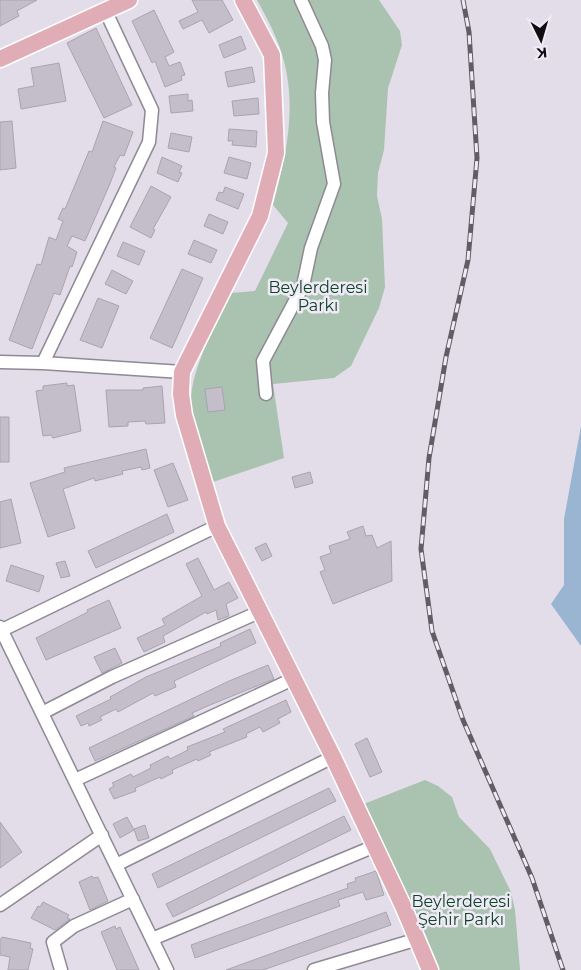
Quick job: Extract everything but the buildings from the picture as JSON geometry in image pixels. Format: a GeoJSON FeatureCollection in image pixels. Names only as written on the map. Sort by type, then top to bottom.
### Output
{"type":"FeatureCollection","features":[{"type":"Feature","properties":{"kind":"main road"},"geometry":{"type":"LineString","coordinates":[[0,59],[129,0]]}},
{"type":"Feature","properties":{"kind":"main road"},"geometry":{"type":"LineString","coordinates":[[244,0],[272,55],[276,153],[260,216],[182,372],[181,394],[184,415],[217,526],[333,757],[418,939],[430,970]]}},
{"type":"Feature","properties":{"kind":"street"},"geometry":{"type":"LineString","coordinates":[[266,394],[263,361],[302,286],[311,248],[334,184],[323,122],[322,93],[325,60],[322,46],[301,0]]}},
{"type":"Feature","properties":{"kind":"street"},"geometry":{"type":"LineString","coordinates":[[43,363],[149,142],[152,110],[106,12]]}},
{"type":"Feature","properties":{"kind":"street"},"geometry":{"type":"LineString","coordinates":[[0,362],[138,368],[182,372]]}},
{"type":"Feature","properties":{"kind":"street"},"geometry":{"type":"LineString","coordinates":[[168,970],[0,630],[217,526]]}},
{"type":"Feature","properties":{"kind":"street"},"geometry":{"type":"LineString","coordinates":[[42,712],[112,676],[260,612]]}},
{"type":"Feature","properties":{"kind":"street"},"geometry":{"type":"LineString","coordinates":[[75,780],[293,679]]}},
{"type":"Feature","properties":{"kind":"street"},"geometry":{"type":"LineString","coordinates":[[116,865],[333,757]]}},
{"type":"Feature","properties":{"kind":"street"},"geometry":{"type":"LineString","coordinates":[[0,905],[102,835]]}},
{"type":"Feature","properties":{"kind":"street"},"geometry":{"type":"LineString","coordinates":[[152,939],[375,846]]}},
{"type":"Feature","properties":{"kind":"street"},"geometry":{"type":"LineString","coordinates":[[61,970],[53,942],[74,926],[133,899]]}},
{"type":"Feature","properties":{"kind":"street"},"geometry":{"type":"LineString","coordinates":[[314,970],[418,939]]}},
{"type":"Feature","properties":{"kind":"green space","name":"Beylerderesi Parkı"},"geometry":{"type":"Polygon","coordinates":[[[257,0],[379,0],[400,31],[402,45],[388,88],[384,150],[378,173],[377,196],[382,219],[385,287],[379,308],[351,366],[334,378],[273,384],[284,458],[213,482],[196,437],[191,401],[195,376],[208,340],[231,293],[255,291],[288,223],[273,205],[287,142],[290,101],[288,80],[276,38],[257,0]]]}},
{"type":"Feature","properties":{"kind":"green space","name":"Beylerderesi Şehir Parkı"},"geometry":{"type":"Polygon","coordinates":[[[425,780],[438,786],[452,797],[459,817],[490,849],[511,892],[515,910],[520,970],[429,970],[356,807],[425,780]]]}},
{"type":"Feature","properties":{"kind":"water"},"geometry":{"type":"Polygon","coordinates":[[[581,426],[581,646],[551,604],[564,585],[564,519],[581,426]]]}},
{"type":"Feature","properties":{"kind":"railway"},"geometry":{"type":"LineString","coordinates":[[463,0],[469,32],[477,158],[468,260],[446,357],[429,458],[421,549],[432,631],[463,720],[532,878],[563,970]]}}]}
